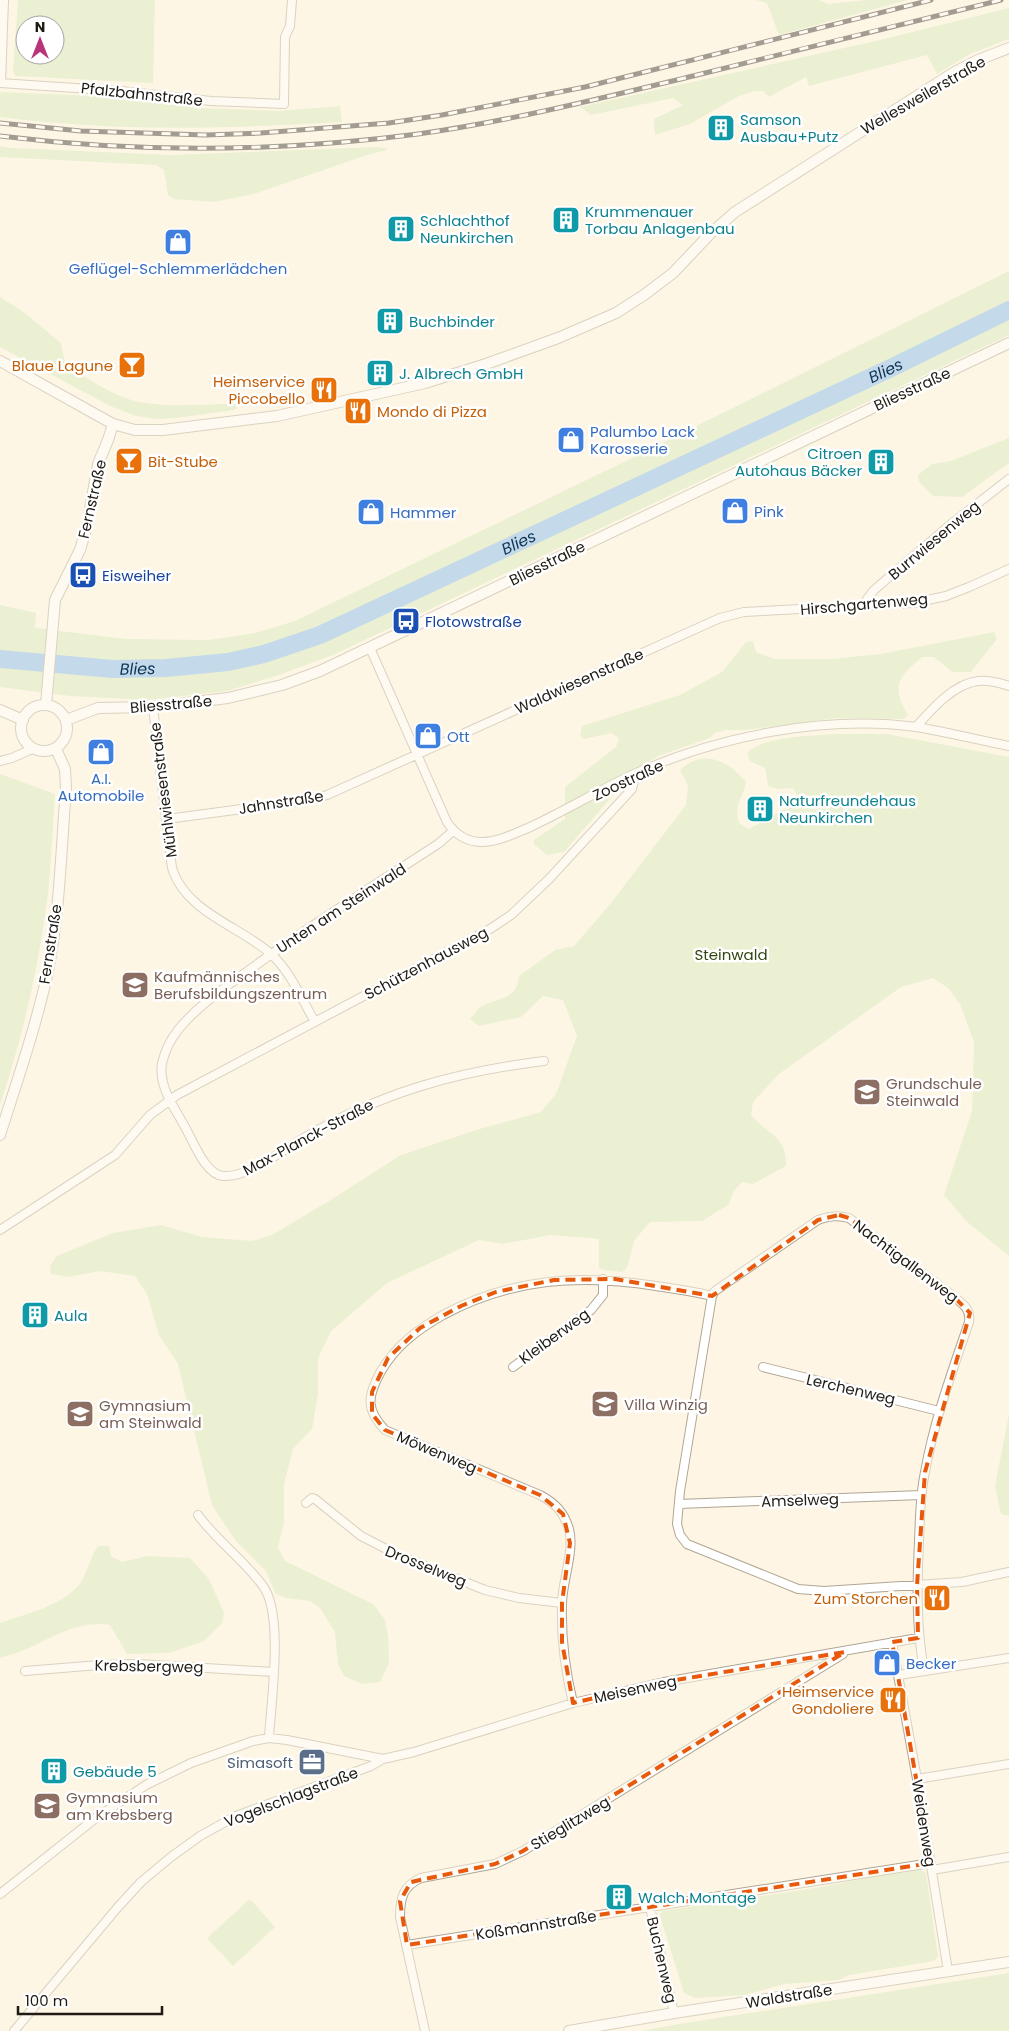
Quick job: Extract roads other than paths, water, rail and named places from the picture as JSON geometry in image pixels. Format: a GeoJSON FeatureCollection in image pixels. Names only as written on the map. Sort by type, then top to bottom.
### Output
{"type":"FeatureCollection","features":[{"type":"Feature","properties":{"kind":"street"},"geometry":{"type":"LineString","coordinates":[[1,83],[4,0]]}},
{"type":"Feature","properties":{"kind":"street","name":"Pfalzbahnstraße"},"geometry":{"type":"LineString","coordinates":[[1,83],[121,90],[211,102],[284,104],[286,37],[290,26],[292,0]]}},
{"type":"Feature","properties":{"kind":"street","name":"Wellesweilerstraße"},"geometry":{"type":"LineString","coordinates":[[0,361],[112,424],[135,430],[210,426],[292,413],[425,383],[486,364],[558,338],[616,313],[673,273],[716,228],[756,198],[954,74],[978,60],[1009,48]]}},
{"type":"Feature","properties":{"kind":"street","name":"Bliesstraße"},"geometry":{"type":"LineString","coordinates":[[66,720],[98,708],[153,707],[228,698],[282,686],[320,671],[1009,343]]}},
{"type":"Feature","properties":{"kind":"street","name":"Fernstraße"},"geometry":{"type":"LineString","coordinates":[[46,705],[55,600],[80,550],[87,526],[98,464],[108,440],[112,424]]}},
{"type":"Feature","properties":{"kind":"street","name":"Burrwiesenweg"},"geometry":{"type":"LineString","coordinates":[[866,607],[867,600],[874,590],[950,525],[1009,479]]}},
{"type":"Feature","properties":{"kind":"street","name":"Hirschgartenweg"},"geometry":{"type":"LineString","coordinates":[[744,612],[914,603],[946,596],[1009,569]]}},
{"type":"Feature","properties":{"kind":"street","name":"Waldwiesenstraße"},"geometry":{"type":"LineString","coordinates":[[417,755],[672,638],[720,618],[744,612]]}},
{"type":"Feature","properties":{"kind":"street"},"geometry":{"type":"LineString","coordinates":[[370,648],[453,831]]}},
{"type":"Feature","properties":{"kind":"street"},"geometry":{"type":"LineString","coordinates":[[916,727],[942,701],[965,684],[978,681],[1009,686]]}},
{"type":"Feature","properties":{"kind":"street"},"geometry":{"type":"LineString","coordinates":[[46,705],[61,711],[66,720],[68,732],[65,740],[56,749],[47,752],[32,749],[22,736],[22,720],[32,708],[46,705]]}},
{"type":"Feature","properties":{"kind":"street","name":"Mühlwiesenstraße"},"geometry":{"type":"LineString","coordinates":[[153,707],[173,870],[182,888],[201,907],[271,954],[290,978],[315,1022]]}},
{"type":"Feature","properties":{"kind":"street"},"geometry":{"type":"LineString","coordinates":[[0,710],[22,720]]}},
{"type":"Feature","properties":{"kind":"street","name":"Zoostraße"},"geometry":{"type":"LineString","coordinates":[[453,831],[474,841],[494,841],[505,838],[546,820],[636,773],[718,744],[752,735],[831,725],[916,727],[1009,746]]}},
{"type":"Feature","properties":{"kind":"street"},"geometry":{"type":"LineString","coordinates":[[0,761],[32,749]]}},
{"type":"Feature","properties":{"kind":"street","name":"Fernstraße"},"geometry":{"type":"LineString","coordinates":[[0,1135],[36,1023],[48,969],[55,925],[66,789],[65,769],[56,749]]}},
{"type":"Feature","properties":{"kind":"street","name":"Jahnstraße"},"geometry":{"type":"LineString","coordinates":[[167,819],[327,796],[417,755]]}},
{"type":"Feature","properties":{"kind":"street","name":"Schützenhausweg"},"geometry":{"type":"LineString","coordinates":[[170,1099],[457,948],[511,915],[549,879],[632,789],[636,773]]}},
{"type":"Feature","properties":{"kind":"street","name":"Unten am Steinwald"},"geometry":{"type":"LineString","coordinates":[[170,1099],[163,1087],[164,1054],[179,1028],[216,994],[271,954],[438,844],[453,831]]}},
{"type":"Feature","properties":{"kind":"street","name":"Max-Planck-Straße"},"geometry":{"type":"LineString","coordinates":[[170,1099],[208,1169],[222,1176],[233,1176],[248,1171],[318,1130],[368,1104],[406,1090],[470,1072],[544,1061]]}},
{"type":"Feature","properties":{"kind":"street"},"geometry":{"type":"LineString","coordinates":[[0,1230],[115,1155],[150,1116],[170,1099]]}},
{"type":"Feature","properties":{"kind":"street","name":"Nachtigallenweg"},"geometry":{"type":"LineString","coordinates":[[712,1296],[721,1286],[818,1220],[833,1215],[849,1218],[966,1306],[970,1314],[969,1322],[939,1411],[921,1496],[917,1585],[918,1638],[924,1670]]}},
{"type":"Feature","properties":{"kind":"street","name":"Möwenweg"},"geometry":{"type":"LineString","coordinates":[[573,1703],[566,1674],[562,1642],[562,1603],[570,1543],[569,1531],[563,1514],[553,1502],[540,1495],[385,1430],[372,1414],[372,1392],[388,1358],[420,1328],[460,1306],[496,1292],[528,1284],[562,1280],[604,1279],[661,1286],[712,1296]]}},
{"type":"Feature","properties":{"kind":"street","name":"Kleiberweg"},"geometry":{"type":"LineString","coordinates":[[513,1366],[591,1310],[603,1295],[604,1279]]}},
{"type":"Feature","properties":{"kind":"street"},"geometry":{"type":"LineString","coordinates":[[712,1296],[678,1504],[677,1524],[680,1535],[687,1544],[798,1589],[812,1591],[962,1582],[1009,1572]]}},
{"type":"Feature","properties":{"kind":"street","name":"Lerchenweg"},"geometry":{"type":"LineString","coordinates":[[763,1367],[939,1411]]}},
{"type":"Feature","properties":{"kind":"street","name":"Amselweg"},"geometry":{"type":"LineString","coordinates":[[678,1504],[921,1496]]}},
{"type":"Feature","properties":{"kind":"street","name":"Drosselweg"},"geometry":{"type":"LineString","coordinates":[[306,1503],[312,1498],[316,1499],[346,1526],[372,1543],[457,1580],[485,1590],[519,1598],[562,1603]]}},
{"type":"Feature","properties":{"kind":"street"},"geometry":{"type":"LineString","coordinates":[[198,1515],[206,1527],[264,1588],[273,1607],[275,1628],[268,1738]]}},
{"type":"Feature","properties":{"kind":"street","name":"Meisenweg"},"geometry":{"type":"LineString","coordinates":[[383,1759],[414,1752],[573,1703],[683,1679],[918,1638]]}},
{"type":"Feature","properties":{"kind":"street","name":"Weidenweg"},"geometry":{"type":"LineString","coordinates":[[892,1642],[918,1779],[948,1972]]}},
{"type":"Feature","properties":{"kind":"street","name":"Stieglitzweg"},"geometry":{"type":"LineString","coordinates":[[425,2031],[400,1917],[400,1901],[404,1889],[411,1882],[421,1878],[496,1864],[523,1851],[848,1650]]}},
{"type":"Feature","properties":{"kind":"street"},"geometry":{"type":"LineString","coordinates":[[898,1674],[1009,1658]]}},
{"type":"Feature","properties":{"kind":"street","name":"Krebsbergweg"},"geometry":{"type":"LineString","coordinates":[[25,1671],[89,1665],[138,1664],[181,1665],[273,1672]]}},
{"type":"Feature","properties":{"kind":"street"},"geometry":{"type":"LineString","coordinates":[[0,1894],[97,1817],[146,1785],[191,1763],[253,1741],[268,1738],[383,1759]]}},
{"type":"Feature","properties":{"kind":"street","name":"Vogelschlagstraße"},"geometry":{"type":"LineString","coordinates":[[14,2031],[141,1882],[171,1857],[200,1836],[236,1816],[371,1766],[383,1759]]}},
{"type":"Feature","properties":{"kind":"street"},"geometry":{"type":"LineString","coordinates":[[918,1779],[1009,1764]]}},
{"type":"Feature","properties":{"kind":"street","name":"Koßmannstraße"},"geometry":{"type":"LineString","coordinates":[[407,1945],[650,1907],[932,1866],[1009,1857]]}},
{"type":"Feature","properties":{"kind":"street","name":"Buchenweg"},"geometry":{"type":"LineString","coordinates":[[650,1907],[674,2013]]}},
{"type":"Feature","properties":{"kind":"street","name":"Waldstraße"},"geometry":{"type":"LineString","coordinates":[[569,2031],[674,2013],[1009,1962]]}},
{"type":"Feature","properties":{"kind":"waterway","name":"Blies"},"geometry":{"type":"LineString","coordinates":[[0,659],[113,669],[166,668],[228,662],[264,654],[320,635],[895,366],[1009,310]]}},
{"type":"Feature","properties":{"kind":"railway"},"geometry":{"type":"LineString","coordinates":[[0,123],[81,131],[206,135],[261,133],[389,123],[442,115],[585,87],[931,0]]}},
{"type":"Feature","properties":{"kind":"railway"},"geometry":{"type":"LineString","coordinates":[[0,136],[104,145],[209,148],[314,144],[418,134],[487,123],[591,101],[1001,0]]}},
{"type":"Feature","properties":{"kind":"place","name":"Samson Ausbau+Putz"},"geometry":{"type":"Point","coordinates":[721,128]}},
{"type":"Feature","properties":{"kind":"place","name":"Krummenauer Torbau Anlagenbau"},"geometry":{"type":"Point","coordinates":[566,220]}},
{"type":"Feature","properties":{"kind":"place","name":"Schlachthof Neunkirchen"},"geometry":{"type":"Point","coordinates":[401,229]}},
{"type":"Feature","properties":{"kind":"place","name":"Geflügel-Schlemmerlädchen"},"geometry":{"type":"Point","coordinates":[178,242]}},
{"type":"Feature","properties":{"kind":"place","name":"Buchbinder"},"geometry":{"type":"Point","coordinates":[390,321]}},
{"type":"Feature","properties":{"kind":"place","name":"Blaue Lagune"},"geometry":{"type":"Point","coordinates":[132,365]}},
{"type":"Feature","properties":{"kind":"place","name":"J. Albrech GmbH"},"geometry":{"type":"Point","coordinates":[380,373]}},
{"type":"Feature","properties":{"kind":"place","name":"Heimservice Piccobello"},"geometry":{"type":"Point","coordinates":[324,390]}},
{"type":"Feature","properties":{"kind":"place","name":"Mondo di Pizza"},"geometry":{"type":"Point","coordinates":[358,411]}},
{"type":"Feature","properties":{"kind":"place","name":"Palumbo Lack Karosserie"},"geometry":{"type":"Point","coordinates":[571,440]}},
{"type":"Feature","properties":{"kind":"place","name":"Bit-Stube"},"geometry":{"type":"Point","coordinates":[129,461]}},
{"type":"Feature","properties":{"kind":"place","name":"Citroen Autohaus Bäcker"},"geometry":{"type":"Point","coordinates":[881,462]}},
{"type":"Feature","properties":{"kind":"place","name":"Pink"},"geometry":{"type":"Point","coordinates":[735,511]}},
{"type":"Feature","properties":{"kind":"place","name":"Hammer"},"geometry":{"type":"Point","coordinates":[371,512]}},
{"type":"Feature","properties":{"kind":"place","name":"Eisweiher"},"geometry":{"type":"Point","coordinates":[83,575]}},
{"type":"Feature","properties":{"kind":"place","name":"Flotowstraße"},"geometry":{"type":"Point","coordinates":[406,621]}},
{"type":"Feature","properties":{"kind":"place","name":"Ott"},"geometry":{"type":"Point","coordinates":[428,736]}},
{"type":"Feature","properties":{"kind":"place","name":"A.I. Automobile"},"geometry":{"type":"Point","coordinates":[101,752]}},
{"type":"Feature","properties":{"kind":"place","name":"Naturfreundehaus Neunkirchen"},"geometry":{"type":"Point","coordinates":[760,809]}},
{"type":"Feature","properties":{"kind":"place","name":"Kaufmännisches Berufsbildungszentrum"},"geometry":{"type":"Point","coordinates":[135,985]}},
{"type":"Feature","properties":{"kind":"place","name":"Grundschule Steinwald"},"geometry":{"type":"Point","coordinates":[867,1092]}},
{"type":"Feature","properties":{"kind":"place","name":"Aula"},"geometry":{"type":"Point","coordinates":[35,1315]}},
{"type":"Feature","properties":{"kind":"place","name":"Villa Winzig"},"geometry":{"type":"Point","coordinates":[605,1404]}},
{"type":"Feature","properties":{"kind":"place","name":"Gymnasium am Steinwald"},"geometry":{"type":"Point","coordinates":[80,1414]}},
{"type":"Feature","properties":{"kind":"place","name":"Zum Storchen"},"geometry":{"type":"Point","coordinates":[937,1598]}},
{"type":"Feature","properties":{"kind":"place","name":"Becker"},"geometry":{"type":"Point","coordinates":[887,1663]}},
{"type":"Feature","properties":{"kind":"place","name":"Heimservice Gondoliere"},"geometry":{"type":"Point","coordinates":[893,1700]}},
{"type":"Feature","properties":{"kind":"place","name":"Simasoft"},"geometry":{"type":"Point","coordinates":[312,1762]}},
{"type":"Feature","properties":{"kind":"place","name":"Gebäude 5"},"geometry":{"type":"Point","coordinates":[54,1771]}},
{"type":"Feature","properties":{"kind":"place","name":"Gymnasium am Krebsberg"},"geometry":{"type":"Point","coordinates":[47,1806]}},
{"type":"Feature","properties":{"kind":"place","name":"Walch Montage"},"geometry":{"type":"Point","coordinates":[619,1897]}},
{"type":"Feature","properties":{"kind":"park label","name":"Steinwald"},"geometry":{"type":"Point","coordinates":[731,954]}}]}
